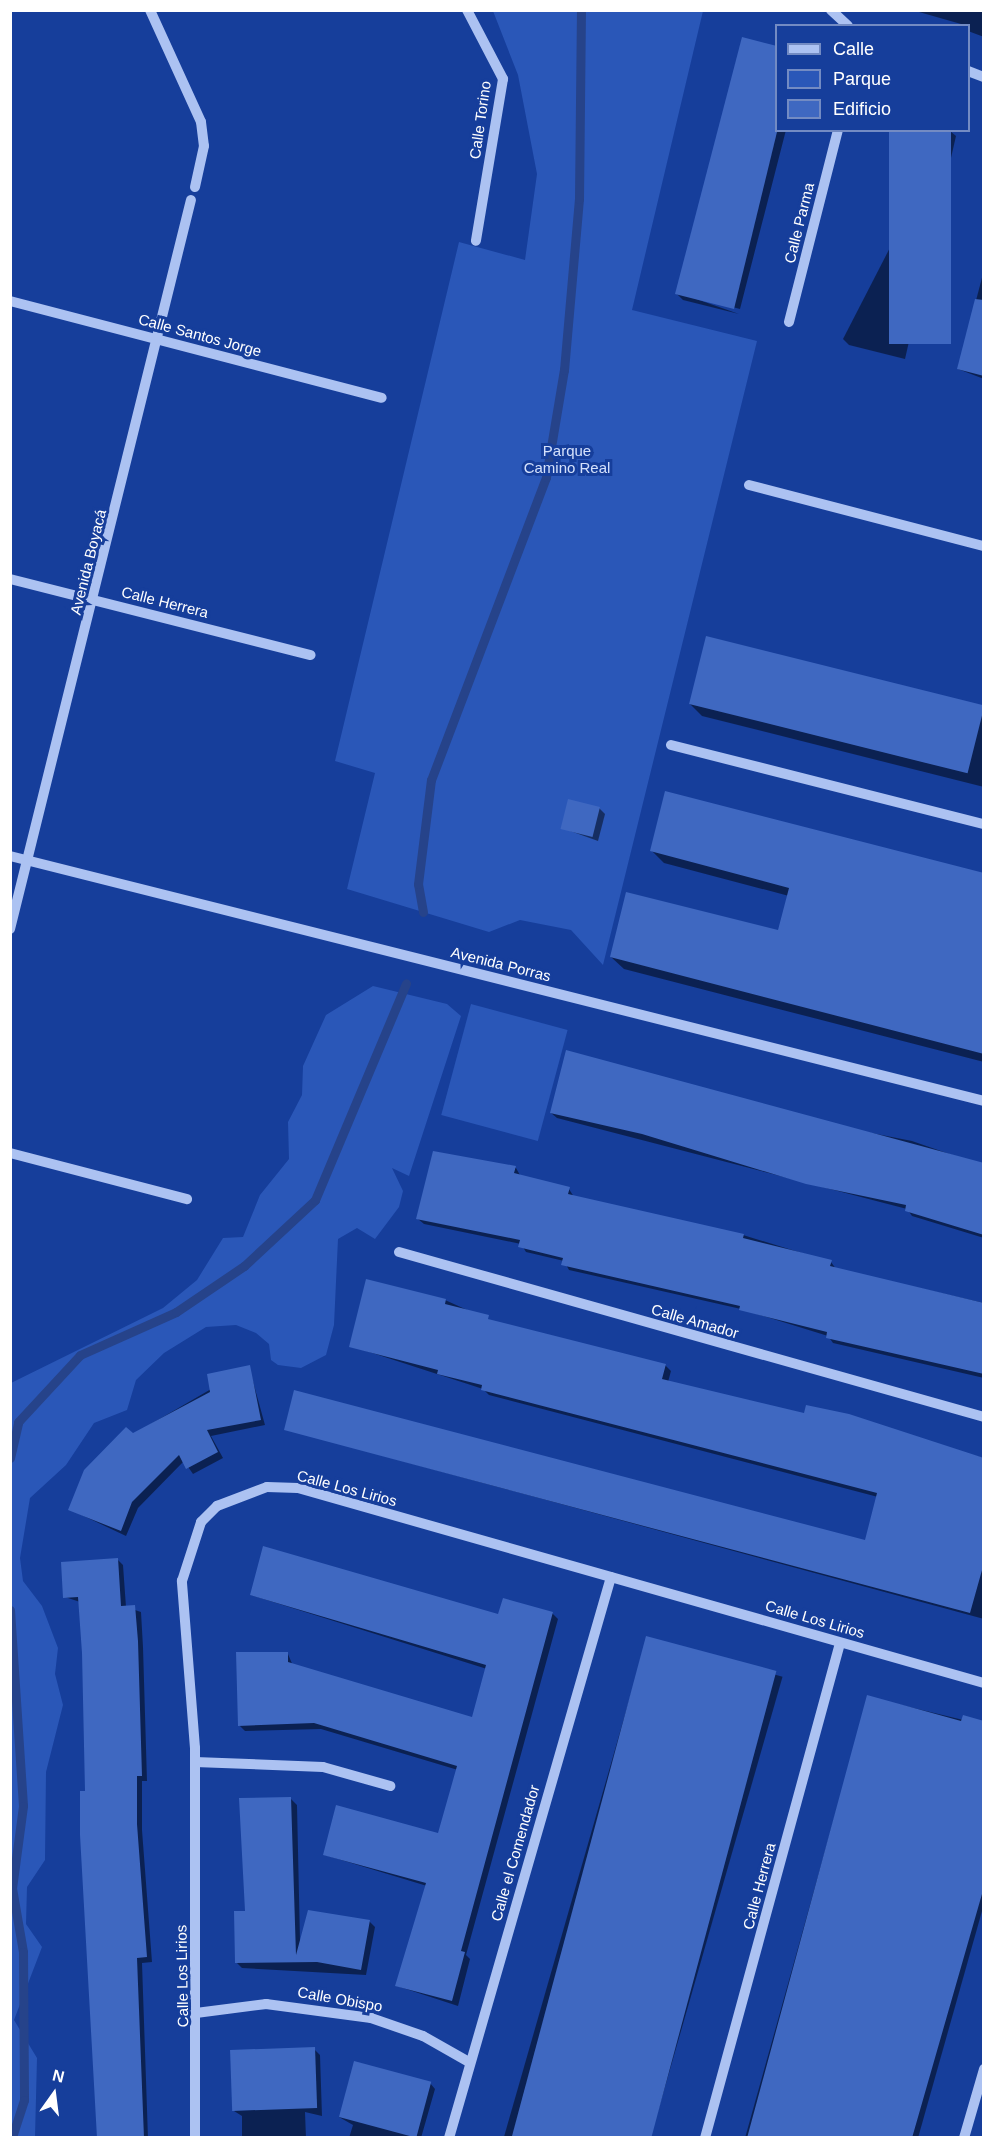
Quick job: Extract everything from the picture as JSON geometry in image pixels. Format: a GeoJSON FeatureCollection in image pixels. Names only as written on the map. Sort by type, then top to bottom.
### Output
{"type":"FeatureCollection","features":[{"type":"Feature","properties":{"kind":"street"},"geometry":{"type":"LineString","coordinates":[[150,10],[201,122],[204,146],[195,187]]}},
{"type":"Feature","properties":{"kind":"street","name":"Calle Torino"},"geometry":{"type":"LineString","coordinates":[[467,10],[503,79],[476,241]]}},
{"type":"Feature","properties":{"kind":"street"},"geometry":{"type":"LineString","coordinates":[[831,10],[846,24]]}},
{"type":"Feature","properties":{"kind":"street","name":"Calle Parma"},"geometry":{"type":"LineString","coordinates":[[789,322],[837,132]]}},
{"type":"Feature","properties":{"kind":"street","name":"Avenida Boyacá"},"geometry":{"type":"LineString","coordinates":[[10,929],[94,600],[191,200]]}},
{"type":"Feature","properties":{"kind":"street","name":"Calle Santos Jorge"},"geometry":{"type":"LineString","coordinates":[[10,301],[382,398]]}},
{"type":"Feature","properties":{"kind":"street"},"geometry":{"type":"LineString","coordinates":[[749,485],[984,546]]}},
{"type":"Feature","properties":{"kind":"street","name":"Calle Herrera"},"geometry":{"type":"LineString","coordinates":[[10,579],[311,655]]}},
{"type":"Feature","properties":{"kind":"street"},"geometry":{"type":"LineString","coordinates":[[672,745],[984,824]]}},
{"type":"Feature","properties":{"kind":"street","name":"Avenida Porras"},"geometry":{"type":"LineString","coordinates":[[10,856],[984,1101]]}},
{"type":"Feature","properties":{"kind":"street"},"geometry":{"type":"LineString","coordinates":[[10,1153],[187,1199]]}},
{"type":"Feature","properties":{"kind":"street","name":"Calle Amador"},"geometry":{"type":"LineString","coordinates":[[399,1252],[984,1417]]}},
{"type":"Feature","properties":{"kind":"street","name":"Calle Los Lirios"},"geometry":{"type":"LineString","coordinates":[[195,2138],[195,1762],[182,1581],[201,1522],[241,1493],[298,1488],[984,1683]]}},
{"type":"Feature","properties":{"kind":"street","name":"Calle el Comendador"},"geometry":{"type":"LineString","coordinates":[[449,2138],[469,2062],[611,1577]]}},
{"type":"Feature","properties":{"kind":"street","name":"Calle Herrera"},"geometry":{"type":"LineString","coordinates":[[705,2138],[840,1643]]}},
{"type":"Feature","properties":{"kind":"street"},"geometry":{"type":"LineString","coordinates":[[195,1762],[323,1767],[390,1786]]}},
{"type":"Feature","properties":{"kind":"street","name":"Calle Obispo"},"geometry":{"type":"LineString","coordinates":[[196,2013],[266,2004],[342,2012],[423,2036],[469,2062]]}},
{"type":"Feature","properties":{"kind":"street"},"geometry":{"type":"LineString","coordinates":[[964,2138],[984,2069]]}},
{"type":"Feature","properties":{"kind":"green space","name":"Parque Camino Real"},"geometry":{"type":"Polygon","coordinates":[[[493,11],[703,11],[632,310],[757,341],[603,965],[571,930],[520,920],[489,932],[347,889],[375,773],[335,761],[459,242],[525,260],[537,174],[518,75],[493,11]]]}},
{"type":"Feature","properties":{"kind":"green space"},"geometry":{"type":"Polygon","coordinates":[[[373,986],[447,1004],[461,1016],[409,1176],[392,1168],[403,1191],[399,1207],[375,1239],[357,1228],[338,1239],[334,1325],[326,1355],[301,1368],[278,1365],[271,1360],[269,1344],[256,1333],[236,1325],[206,1327],[164,1353],[136,1380],[127,1410],[94,1423],[66,1465],[30,1498],[20,1558],[23,1581],[42,1606],[58,1648],[55,1674],[63,1705],[46,1772],[45,1860],[27,1887],[26,1924],[42,1947],[14,2020],[37,2058],[35,2137],[11,2137],[11,1383],[163,1308],[197,1280],[223,1238],[243,1237],[260,1195],[289,1159],[288,1122],[302,1095],[303,1066],[326,1015],[373,986]]]}},
{"type":"Feature","properties":{"kind":"green space"},"geometry":{"type":"Polygon","coordinates":[[[471,1004],[568,1030],[538,1141],[441,1115],[471,1004]]]}},
{"type":"Feature","properties":{"kind":"building"},"geometry":{"type":"Polygon","coordinates":[[[742,37],[775,45],[775,132],[777,132],[734,309],[675,294],[742,37]]]}},
{"type":"Feature","properties":{"kind":"building"},"geometry":{"type":"Polygon","coordinates":[[[889,132],[951,132],[951,344],[889,344],[889,132]]]}},
{"type":"Feature","properties":{"kind":"building"},"geometry":{"type":"Polygon","coordinates":[[[975,299],[984,300],[984,376],[957,369],[975,299]]]}},
{"type":"Feature","properties":{"kind":"building"},"geometry":{"type":"Polygon","coordinates":[[[706,636],[984,705],[968,773],[689,704],[706,636]]]}},
{"type":"Feature","properties":{"kind":"building"},"geometry":{"type":"Polygon","coordinates":[[[665,791],[984,873],[984,1054],[610,957],[626,892],[778,930],[789,888],[650,851],[665,791]]]}},
{"type":"Feature","properties":{"kind":"building"},"geometry":{"type":"Polygon","coordinates":[[[568,799],[600,807],[593,837],[561,829],[568,799]]]}},
{"type":"Feature","properties":{"kind":"building"},"geometry":{"type":"Polygon","coordinates":[[[566,1050],[984,1163],[984,1235],[905,1211],[906,1205],[806,1184],[642,1134],[550,1113],[566,1050]]]}},
{"type":"Feature","properties":{"kind":"building"},"geometry":{"type":"Polygon","coordinates":[[[433,1151],[516,1166],[514,1173],[570,1187],[568,1194],[744,1234],[743,1238],[832,1260],[830,1266],[984,1303],[984,1374],[826,1338],[827,1332],[739,1310],[740,1306],[561,1265],[563,1258],[518,1247],[520,1240],[416,1219],[433,1151]]]}},
{"type":"Feature","properties":{"kind":"building"},"geometry":{"type":"Polygon","coordinates":[[[366,1279],[446,1299],[445,1304],[489,1315],[488,1319],[666,1364],[662,1379],[804,1413],[806,1405],[849,1414],[984,1458],[984,1563],[970,1613],[284,1430],[294,1390],[865,1540],[877,1493],[481,1390],[482,1385],[437,1374],[438,1370],[349,1347],[366,1279]]]}},
{"type":"Feature","properties":{"kind":"building"},"geometry":{"type":"Polygon","coordinates":[[[250,1365],[261,1420],[207,1430],[218,1452],[186,1469],[179,1455],[132,1502],[121,1531],[68,1510],[84,1470],[126,1427],[133,1433],[210,1392],[207,1374],[250,1365]]]}},
{"type":"Feature","properties":{"kind":"building"},"geometry":{"type":"Polygon","coordinates":[[[263,1546],[498,1614],[503,1598],[553,1612],[461,1951],[465,1952],[452,2001],[395,1986],[426,1883],[323,1855],[336,1805],[438,1833],[457,1766],[314,1723],[238,1726],[236,1652],[288,1652],[288,1662],[472,1717],[486,1665],[250,1595],[263,1546]]]}},
{"type":"Feature","properties":{"kind":"building"},"geometry":{"type":"Polygon","coordinates":[[[118,1558],[121,1606],[135,1605],[138,1641],[142,1776],[137,1776],[137,1824],[147,1957],[137,1958],[144,2138],[97,2138],[80,1835],[80,1791],[85,1791],[82,1653],[78,1597],[63,1598],[61,1562],[118,1558]]]}},
{"type":"Feature","properties":{"kind":"building"},"geometry":{"type":"Polygon","coordinates":[[[646,1636],[776,1671],[651,2138],[511,2138],[646,1636]]]}},
{"type":"Feature","properties":{"kind":"building"},"geometry":{"type":"Polygon","coordinates":[[[867,1695],[961,1721],[963,1715],[984,1721],[984,1887],[912,2138],[747,2138],[867,1695]]]}},
{"type":"Feature","properties":{"kind":"building"},"geometry":{"type":"Polygon","coordinates":[[[291,1797],[296,1955],[308,1910],[370,1920],[361,1970],[317,1962],[235,1963],[234,1911],[245,1911],[239,1798],[291,1797]]]}},
{"type":"Feature","properties":{"kind":"building"},"geometry":{"type":"Polygon","coordinates":[[[315,2047],[317,2108],[232,2111],[230,2050],[315,2047]]]}},
{"type":"Feature","properties":{"kind":"building"},"geometry":{"type":"Polygon","coordinates":[[[354,2061],[431,2082],[416,2138],[339,2117],[354,2061]]]}},
{"type":"Feature","properties":{"kind":"waterway"},"geometry":{"type":"LineString","coordinates":[[423,912],[418,884],[431,780],[546,477],[564,370],[579,199],[581,10]]}},
{"type":"Feature","properties":{"kind":"waterway"},"geometry":{"type":"LineString","coordinates":[[10,1458],[18,1422],[80,1355],[176,1312],[244,1266],[315,1200],[406,983]]}},
{"type":"Feature","properties":{"kind":"waterway"},"geometry":{"type":"LineString","coordinates":[[10,1610],[23,1806],[12,1888],[23,1952],[24,2100],[12,2138]]}}]}
